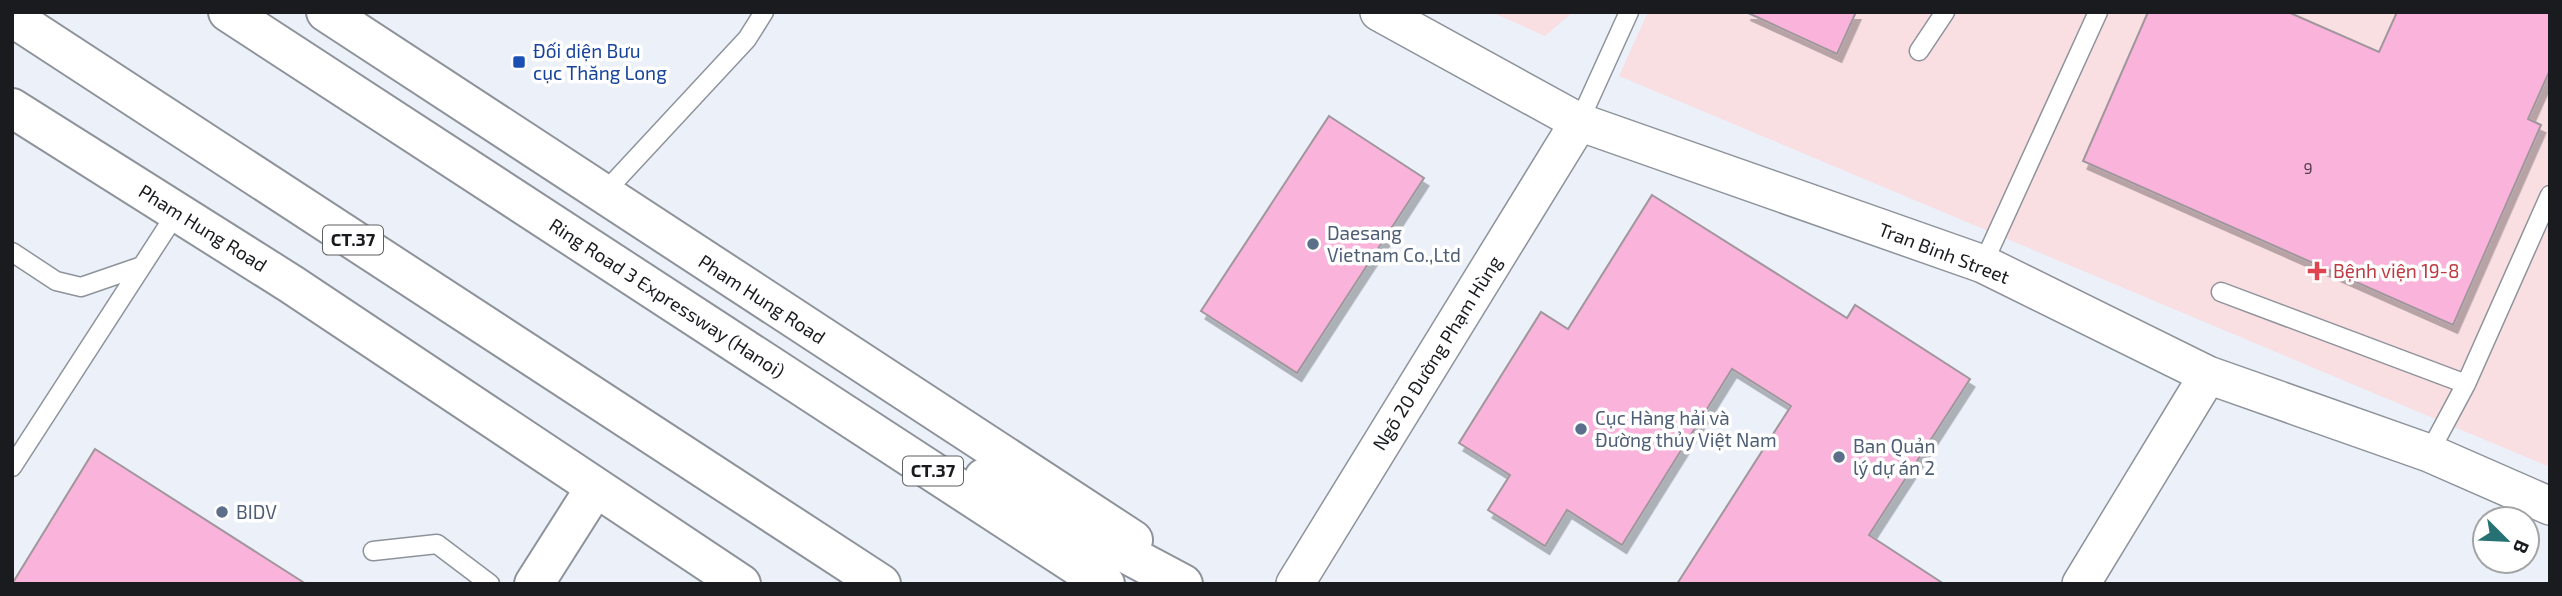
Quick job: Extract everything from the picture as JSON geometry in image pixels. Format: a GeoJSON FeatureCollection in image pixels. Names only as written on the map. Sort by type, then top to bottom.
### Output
{"type":"FeatureCollection","features":[{"type":"Feature","properties":{"kind":"main road","name":"Ring Road 3 Expressway (Hanoi)"},"geometry":{"type":"LineString","coordinates":[[228,12],[1105,584]]}},
{"type":"Feature","properties":{"kind":"main road","name":"Pham Hung Road"},"geometry":{"type":"LineString","coordinates":[[326,12],[1199,584]]}},
{"type":"Feature","properties":{"kind":"main road","name":"CT.37"},"geometry":{"type":"LineString","coordinates":[[12,18],[881,584]]}},
{"type":"Feature","properties":{"kind":"main road","name":"Pham Hung Road"},"geometry":{"type":"LineString","coordinates":[[12,108],[291,284],[741,584]]}},
{"type":"Feature","properties":{"kind":"main road"},"geometry":{"type":"LineString","coordinates":[[760,359],[1183,584]]}},
{"type":"Feature","properties":{"kind":"main road"},"geometry":{"type":"LineString","coordinates":[[694,462],[836,584]]}},
{"type":"Feature","properties":{"kind":"main road"},"geometry":{"type":"LineString","coordinates":[[534,584],[595,488]]}},
{"type":"Feature","properties":{"kind":"street","name":"Tran Binh Street"},"geometry":{"type":"LineString","coordinates":[[1379,12],[1579,122],[1983,264],[2208,375],[2429,453],[2550,506]]}},
{"type":"Feature","properties":{"kind":"street","name":"Ngõ 20 Đường Phạm Hùng"},"geometry":{"type":"LineString","coordinates":[[1295,584],[1579,122]]}},
{"type":"Feature","properties":{"kind":"street"},"geometry":{"type":"LineString","coordinates":[[2081,584],[2208,375]]}},
{"type":"Feature","properties":{"kind":"lane"},"geometry":{"type":"LineString","coordinates":[[603,194],[747,38],[764,12]]}},
{"type":"Feature","properties":{"kind":"lane"},"geometry":{"type":"LineString","coordinates":[[1579,122],[1629,12]]}},
{"type":"Feature","properties":{"kind":"lane"},"geometry":{"type":"LineString","coordinates":[[1919,51],[1945,12]]}},
{"type":"Feature","properties":{"kind":"lane"},"geometry":{"type":"LineString","coordinates":[[1983,264],[2098,12]]}},
{"type":"Feature","properties":{"kind":"lane"},"geometry":{"type":"LineString","coordinates":[[2429,453],[2466,384],[2550,195]]}},
{"type":"Feature","properties":{"kind":"lane"},"geometry":{"type":"LineString","coordinates":[[12,467],[177,212]]}},
{"type":"Feature","properties":{"kind":"lane"},"geometry":{"type":"LineString","coordinates":[[12,252],[56,281],[81,287],[142,266]]}},
{"type":"Feature","properties":{"kind":"lane"},"geometry":{"type":"LineString","coordinates":[[2221,292],[2466,384]]}},
{"type":"Feature","properties":{"kind":"lane"},"geometry":{"type":"LineString","coordinates":[[373,551],[437,544],[490,584]]}},
{"type":"Feature","properties":{"kind":"shaded area"},"geometry":{"type":"Polygon","coordinates":[[[1491,12],[1573,12],[1545,36],[1491,12]]]}},
{"type":"Feature","properties":{"kind":"shaded area","name":"Bệnh viện 19-8"},"geometry":{"type":"Polygon","coordinates":[[[1648,12],[2550,12],[2550,467],[1619,76],[1648,12]]]}},
{"type":"Feature","properties":{"kind":"building"},"geometry":{"type":"Polygon","coordinates":[[[1746,12],[1856,12],[1837,54],[1746,12]]]}},
{"type":"Feature","properties":{"kind":"building"},"geometry":{"type":"Polygon","coordinates":[[[2148,12],[2288,12],[2379,52],[2397,12],[2550,12],[2550,70],[2528,119],[2541,125],[2453,325],[2083,161],[2148,12]]]}},
{"type":"Feature","properties":{"kind":"building","name":"Daesang Vietnam Co.,Ltd"},"geometry":{"type":"Polygon","coordinates":[[[1329,116],[1424,178],[1297,373],[1201,311],[1329,116]]]}},
{"type":"Feature","properties":{"kind":"building"},"geometry":{"type":"Polygon","coordinates":[[[1652,195],[1847,318],[1855,305],[1970,379],[1869,535],[1944,584],[1677,584],[1791,406],[1732,369],[1622,545],[1567,510],[1545,546],[1488,510],[1510,475],[1459,443],[1541,312],[1568,329],[1652,195]]]}},
{"type":"Feature","properties":{"kind":"building"},"geometry":{"type":"Polygon","coordinates":[[[95,449],[306,584],[12,584],[95,449]]]}},
{"type":"Feature","properties":{"kind":"place","name":"Đối diện Bưu cục Thăng Long"},"geometry":{"type":"Point","coordinates":[519,62]}},
{"type":"Feature","properties":{"kind":"place","name":"Daesang Vietnam Co.,Ltd"},"geometry":{"type":"Point","coordinates":[1313,244]}},
{"type":"Feature","properties":{"kind":"place","name":"Bệnh viện 19-8"},"geometry":{"type":"Point","coordinates":[2317,271]}},
{"type":"Feature","properties":{"kind":"place","name":"Cục Hàng hải và Đường thủy Việt Nam"},"geometry":{"type":"Point","coordinates":[1581,429]}},
{"type":"Feature","properties":{"kind":"place","name":"Ban Quản lý dự án 2"},"geometry":{"type":"Point","coordinates":[1839,457]}},
{"type":"Feature","properties":{"kind":"place","name":"BIDV"},"geometry":{"type":"Point","coordinates":[222,512]}}]}
